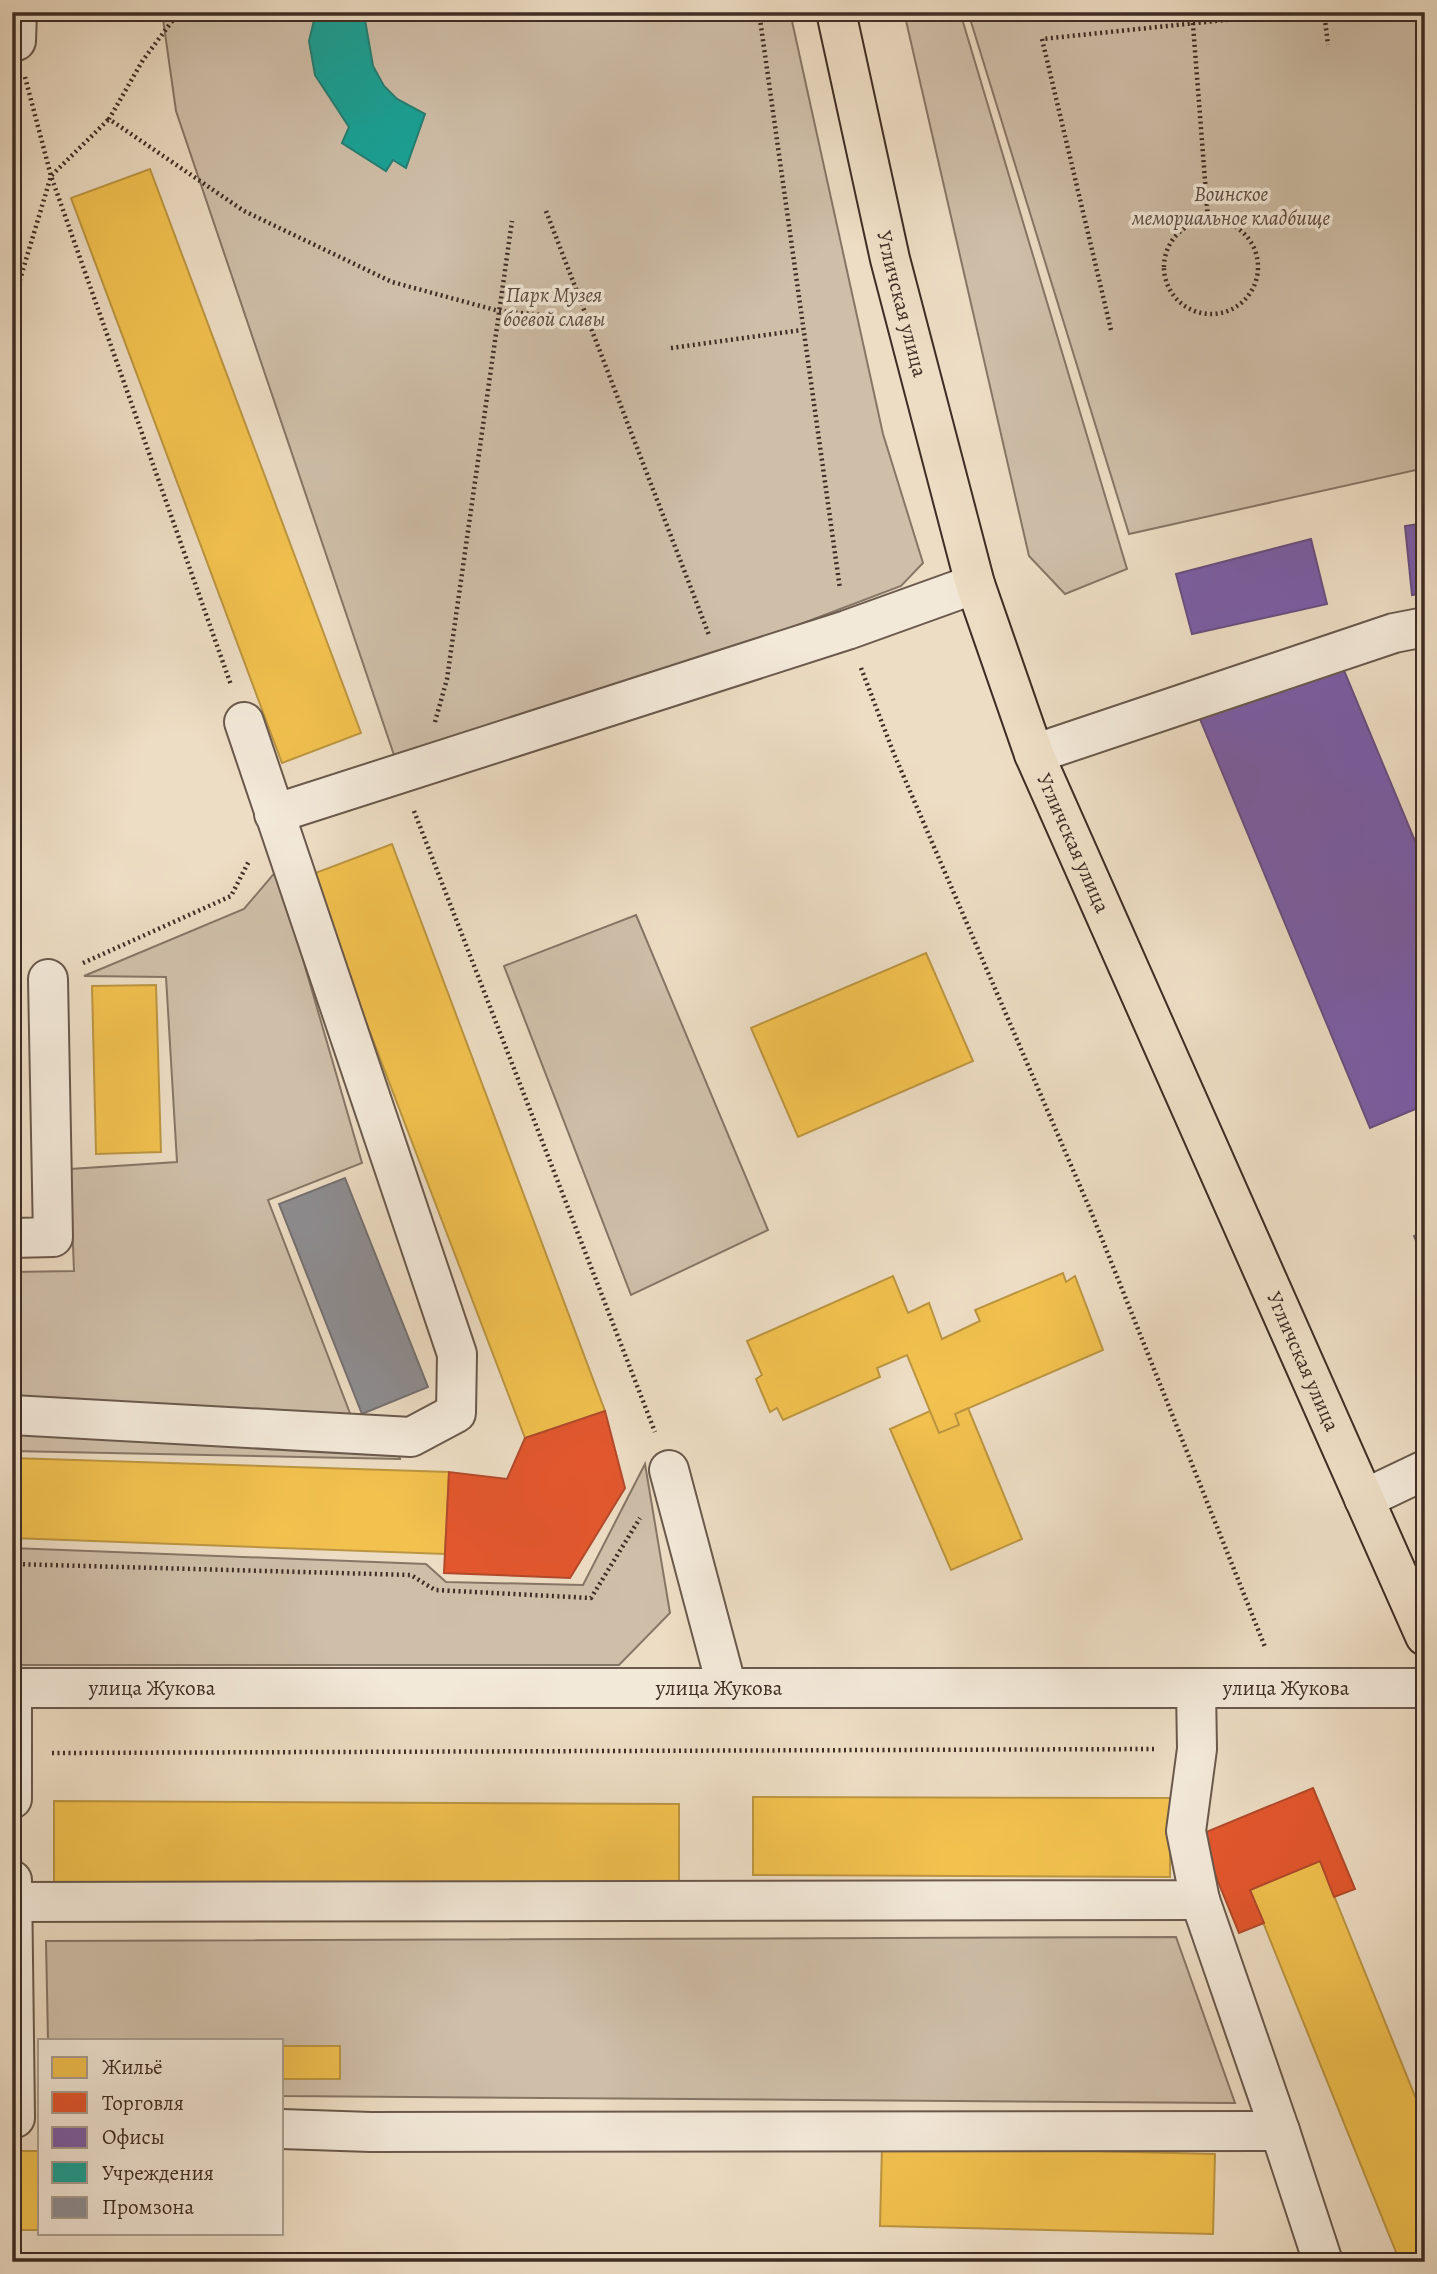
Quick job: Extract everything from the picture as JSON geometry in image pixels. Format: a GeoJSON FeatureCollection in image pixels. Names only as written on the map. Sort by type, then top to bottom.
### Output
{"type":"FeatureCollection","features":[{"type":"Feature","properties":{"kind":"main road","name":"Угличская улица"},"geometry":{"type":"LineString","coordinates":[[836,12],[890,259],[975,584],[1034,754],[1425,1636]]}},
{"type":"Feature","properties":{"kind":"street"},"geometry":{"type":"LineString","coordinates":[[274,814],[847,630],[975,584]]}},
{"type":"Feature","properties":{"kind":"street"},"geometry":{"type":"LineString","coordinates":[[1034,754],[1394,633],[1425,627]]}},
{"type":"Feature","properties":{"kind":"street"},"geometry":{"type":"LineString","coordinates":[[12,1415],[411,1437],[456,1413],[457,1354],[244,722]]}},
{"type":"Feature","properties":{"kind":"street"},"geometry":{"type":"LineString","coordinates":[[12,1238],[52,1237],[48,979]]}},
{"type":"Feature","properties":{"kind":"street"},"geometry":{"type":"LineString","coordinates":[[669,1470],[727,1688]]}},
{"type":"Feature","properties":{"kind":"street"},"geometry":{"type":"LineString","coordinates":[[1364,1499],[1425,1470]]}},
{"type":"Feature","properties":{"kind":"street"},"geometry":{"type":"LineString","coordinates":[[12,1688],[12,1799]]}},
{"type":"Feature","properties":{"kind":"street","name":"улица Жукова"},"geometry":{"type":"LineString","coordinates":[[12,1688],[1425,1688]]}},
{"type":"Feature","properties":{"kind":"street"},"geometry":{"type":"LineString","coordinates":[[1196,1688],[1198,1749],[1186,1831],[1200,1900],[1323,2262]]}},
{"type":"Feature","properties":{"kind":"street"},"geometry":{"type":"LineString","coordinates":[[12,1881],[23,2118]]}},
{"type":"Feature","properties":{"kind":"street"},"geometry":{"type":"LineString","coordinates":[[13,1902],[1200,1900]]}},
{"type":"Feature","properties":{"kind":"street"},"geometry":{"type":"LineString","coordinates":[[284,2129],[371,2133],[1280,2132]]}},
{"type":"Feature","properties":{"kind":"path"},"geometry":{"type":"LineString","coordinates":[[12,295],[19,283],[51,176],[108,119],[143,60],[179,12]]}},
{"type":"Feature","properties":{"kind":"path"},"geometry":{"type":"LineString","coordinates":[[484,20],[510,12]]}},
{"type":"Feature","properties":{"kind":"path"},"geometry":{"type":"LineString","coordinates":[[759,12],[828,522],[847,630],[894,754],[1092,1214],[1281,1686]]}},
{"type":"Feature","properties":{"kind":"path"},"geometry":{"type":"LineString","coordinates":[[1192,12],[1208,219]]}},
{"type":"Feature","properties":{"kind":"path"},"geometry":{"type":"LineString","coordinates":[[1111,330],[1042,39],[1302,12]]}},
{"type":"Feature","properties":{"kind":"path"},"geometry":{"type":"LineString","coordinates":[[1325,12],[1328,45]]}},
{"type":"Feature","properties":{"kind":"path"},"geometry":{"type":"LineString","coordinates":[[16,27],[51,176],[244,722]]}},
{"type":"Feature","properties":{"kind":"path"},"geometry":{"type":"LineString","coordinates":[[108,119],[244,211],[392,282],[499,311],[587,319]]}},
{"type":"Feature","properties":{"kind":"path"},"geometry":{"type":"LineString","coordinates":[[546,211],[723,670]]}},
{"type":"Feature","properties":{"kind":"path"},"geometry":{"type":"LineString","coordinates":[[1208,219],[1227,222],[1244,233],[1258,258],[1257,277],[1245,300],[1234,309],[1219,314],[1203,314],[1183,305],[1168,288],[1163,272],[1170,242],[1193,222],[1208,219]]}},
{"type":"Feature","properties":{"kind":"path"},"geometry":{"type":"LineString","coordinates":[[399,773],[433,727],[447,679],[512,221]]}},
{"type":"Feature","properties":{"kind":"path"},"geometry":{"type":"LineString","coordinates":[[671,348],[802,330]]}},
{"type":"Feature","properties":{"kind":"path"},"geometry":{"type":"LineString","coordinates":[[48,979],[231,896],[274,814]]}},
{"type":"Feature","properties":{"kind":"path"},"geometry":{"type":"LineString","coordinates":[[13,1753],[1198,1749]]}},
{"type":"Feature","properties":{"kind":"green space","name":"Парк Музея боевой славы"},"geometry":{"type":"Polygon","coordinates":[[[162,12],[790,12],[883,434],[923,563],[901,586],[650,681],[395,758],[176,111],[162,12]]]}},
{"type":"Feature","properties":{"kind":"green space"},"geometry":{"type":"Polygon","coordinates":[[[904,12],[960,12],[1127,569],[1065,594],[1029,556],[904,12]]]}},
{"type":"Feature","properties":{"kind":"green space","name":"Воинское мемориальное кладбище"},"geometry":{"type":"Polygon","coordinates":[[[968,12],[1425,12],[1425,468],[1129,534],[968,12]]]}},
{"type":"Feature","properties":{"kind":"green space"},"geometry":{"type":"Polygon","coordinates":[[[277,870],[362,1163],[268,1200],[353,1421],[392,1420],[400,1459],[12,1451],[12,1272],[74,1271],[70,1169],[177,1162],[166,977],[84,976],[244,909],[277,870]]]}},
{"type":"Feature","properties":{"kind":"green space"},"geometry":{"type":"Polygon","coordinates":[[[636,915],[768,1230],[631,1295],[504,966],[636,915]]]}},
{"type":"Feature","properties":{"kind":"green space"},"geometry":{"type":"Polygon","coordinates":[[[645,1464],[670,1613],[619,1665],[12,1665],[12,1548],[426,1564],[446,1582],[583,1585],[645,1464]]]}},
{"type":"Feature","properties":{"kind":"green space"},"geometry":{"type":"Polygon","coordinates":[[[1176,1937],[1235,2103],[284,2096],[284,2039],[48,2039],[46,1941],[1176,1937]]]}},
{"type":"Feature","properties":{"kind":"building: Жильё"},"geometry":{"type":"Polygon","coordinates":[[[150,169],[361,733],[282,763],[71,198],[150,169]]]}},
{"type":"Feature","properties":{"kind":"building: Жильё"},"geometry":{"type":"Polygon","coordinates":[[[392,844],[605,1411],[525,1438],[310,875],[392,844]]]}},
{"type":"Feature","properties":{"kind":"building: Жильё"},"geometry":{"type":"Polygon","coordinates":[[[926,953],[973,1061],[798,1137],[751,1028],[926,953]]]}},
{"type":"Feature","properties":{"kind":"building: Жильё"},"geometry":{"type":"Polygon","coordinates":[[[156,985],[161,1152],[96,1154],[92,986],[156,985]]]}},
{"type":"Feature","properties":{"kind":"building: Жильё"},"geometry":{"type":"Polygon","coordinates":[[[1063,1273],[1066,1282],[1075,1276],[1103,1350],[955,1414],[959,1425],[939,1433],[907,1355],[877,1368],[880,1377],[783,1420],[777,1408],[770,1412],[756,1379],[762,1375],[747,1341],[893,1276],[908,1313],[929,1303],[942,1339],[980,1321],[975,1310],[1063,1273]]]}},
{"type":"Feature","properties":{"kind":"building: Жильё"},"geometry":{"type":"Polygon","coordinates":[[[968,1408],[1022,1539],[951,1570],[890,1429],[930,1411],[939,1433],[959,1425],[955,1414],[968,1408]]]}},
{"type":"Feature","properties":{"kind":"building: Жильё"},"geometry":{"type":"Polygon","coordinates":[[[12,1458],[449,1472],[445,1554],[12,1538],[12,1458]]]}},
{"type":"Feature","properties":{"kind":"building: Жильё"},"geometry":{"type":"Polygon","coordinates":[[[753,1797],[1170,1798],[1170,1877],[753,1875],[753,1797]]]}},
{"type":"Feature","properties":{"kind":"building: Жильё"},"geometry":{"type":"Polygon","coordinates":[[[54,1801],[679,1804],[679,1884],[54,1882],[54,1801]]]}},
{"type":"Feature","properties":{"kind":"building: Жильё"},"geometry":{"type":"Polygon","coordinates":[[[1320,1861],[1425,2121],[1425,2262],[1400,2262],[1250,1890],[1320,1861]]]}},
{"type":"Feature","properties":{"kind":"building: Жильё"},"geometry":{"type":"Polygon","coordinates":[[[284,2046],[340,2046],[340,2079],[284,2079],[284,2046]]]}},
{"type":"Feature","properties":{"kind":"building: Жильё"},"geometry":{"type":"Polygon","coordinates":[[[882,2146],[1215,2154],[1213,2234],[880,2226],[882,2146]]]}},
{"type":"Feature","properties":{"kind":"building: Жильё"},"geometry":{"type":"Polygon","coordinates":[[[12,2151],[38,2151],[38,2230],[12,2230],[12,2151]]]}},
{"type":"Feature","properties":{"kind":"building: Жильё"},"geometry":{"type":"Polygon","coordinates":[[[421,2257],[835,2257],[835,2262],[421,2262],[421,2257]]]}},
{"type":"Feature","properties":{"kind":"building: Торговля"},"geometry":{"type":"Polygon","coordinates":[[[605,1411],[625,1488],[570,1578],[444,1573],[449,1472],[507,1479],[525,1438],[605,1411]]]}},
{"type":"Feature","properties":{"kind":"building: Торговля"},"geometry":{"type":"Polygon","coordinates":[[[1313,1788],[1355,1889],[1334,1897],[1320,1861],[1250,1890],[1264,1923],[1239,1933],[1199,1835],[1313,1788]]]}},
{"type":"Feature","properties":{"kind":"building: Офисы"},"geometry":{"type":"Polygon","coordinates":[[[1425,523],[1425,593],[1412,595],[1405,526],[1425,523]]]}},
{"type":"Feature","properties":{"kind":"building: Офисы"},"geometry":{"type":"Polygon","coordinates":[[[1311,539],[1327,604],[1192,634],[1176,574],[1311,539]]]}},
{"type":"Feature","properties":{"kind":"building: Офисы"},"geometry":{"type":"Polygon","coordinates":[[[1340,661],[1425,865],[1425,1105],[1370,1128],[1200,719],[1340,661]]]}},
{"type":"Feature","properties":{"kind":"building: Учреждения"},"geometry":{"type":"Polygon","coordinates":[[[316,12],[367,12],[365,20],[373,66],[384,86],[397,99],[425,114],[406,168],[393,160],[386,171],[342,143],[349,127],[315,75],[309,41],[316,12]]]}},
{"type":"Feature","properties":{"kind":"building: Промзона"},"geometry":{"type":"Polygon","coordinates":[[[345,1178],[428,1387],[362,1414],[279,1204],[345,1178]]]}},
{"type":"Feature","properties":{"kind":"building: Промзона"},"geometry":{"type":"Polygon","coordinates":[[[1425,1232],[1425,1262],[1414,1236],[1425,1232]]]}}]}
